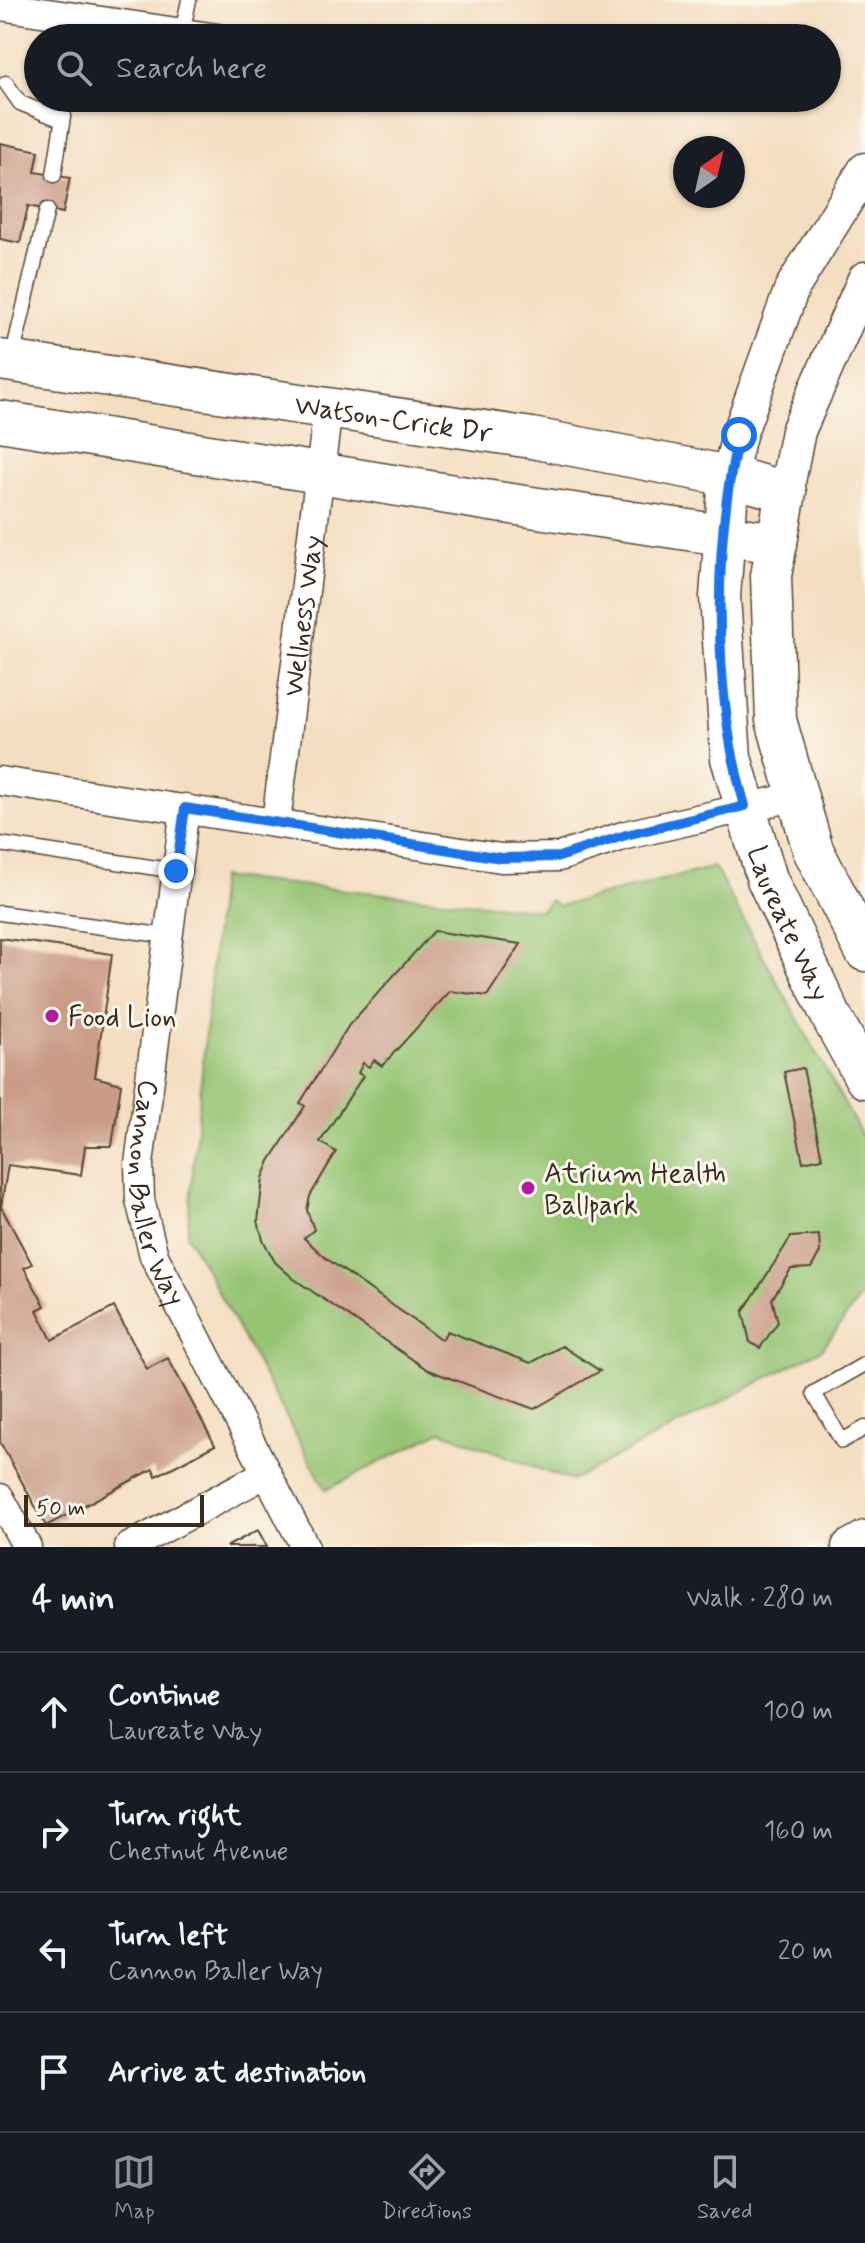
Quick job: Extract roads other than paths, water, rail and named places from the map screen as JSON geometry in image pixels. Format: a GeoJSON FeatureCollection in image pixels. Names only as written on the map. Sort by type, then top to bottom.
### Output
{"type":"FeatureCollection","features":[{"type":"Feature","properties":{"kind":"main road","name":"Watson-Crick Dr"},"geometry":{"type":"LineString","coordinates":[[6,360],[532,438],[729,476],[786,492]]}},
{"type":"Feature","properties":{"kind":"main road"},"geometry":{"type":"LineString","coordinates":[[0,421],[722,537],[777,543]]}},
{"type":"Feature","properties":{"kind":"main road","name":"Laureate Way"},"geometry":{"type":"LineString","coordinates":[[729,476],[722,537],[720,597],[731,758],[767,879],[832,1018],[865,1078]]}},
{"type":"Feature","properties":{"kind":"main road","name":"Laureate Way"},"geometry":{"type":"LineString","coordinates":[[786,492],[771,576],[776,720],[813,850],[865,951]]}},
{"type":"Feature","properties":{"kind":"street"},"geometry":{"type":"LineString","coordinates":[[0,6],[77,24]]}},
{"type":"Feature","properties":{"kind":"street","name":"Laureate Way"},"geometry":{"type":"LineString","coordinates":[[729,476],[739,435],[792,288],[865,170]]}},
{"type":"Feature","properties":{"kind":"street","name":"Laureate Way"},"geometry":{"type":"LineString","coordinates":[[786,492],[798,431],[865,279]]}},
{"type":"Feature","properties":{"kind":"street","name":"Wellness Way"},"geometry":{"type":"LineString","coordinates":[[276,822],[328,408]]}},
{"type":"Feature","properties":{"kind":"street"},"geometry":{"type":"LineString","coordinates":[[0,781],[501,858],[559,857],[626,835],[798,796]]}},
{"type":"Feature","properties":{"kind":"street","name":"Cannon Baller Way"},"geometry":{"type":"LineString","coordinates":[[185,808],[139,1164],[144,1225],[154,1256],[305,1547]]}},
{"type":"Feature","properties":{"kind":"street"},"geometry":{"type":"LineString","coordinates":[[130,1547],[265,1474]]}},
{"type":"Feature","properties":{"kind":"street"},"geometry":{"type":"LineString","coordinates":[[0,1498],[27,1547]]}},
{"type":"Feature","properties":{"kind":"street"},"geometry":{"type":"LineString","coordinates":[[849,1547],[865,1538]]}},
{"type":"Feature","properties":{"kind":"lane"},"geometry":{"type":"LineString","coordinates":[[184,24],[189,0]]}},
{"type":"Feature","properties":{"kind":"lane"},"geometry":{"type":"LineString","coordinates":[[6,83],[24,105]]}},
{"type":"Feature","properties":{"kind":"lane"},"geometry":{"type":"LineString","coordinates":[[42,112],[62,120]]}},
{"type":"Feature","properties":{"kind":"lane"},"geometry":{"type":"LineString","coordinates":[[54,175],[63,112]]}},
{"type":"Feature","properties":{"kind":"lane"},"geometry":{"type":"LineString","coordinates":[[6,360],[47,210]]}},
{"type":"Feature","properties":{"kind":"lane"},"geometry":{"type":"LineString","coordinates":[[0,844],[176,871]]}},
{"type":"Feature","properties":{"kind":"lane"},"geometry":{"type":"LineString","coordinates":[[0,913],[168,936]]}},
{"type":"Feature","properties":{"kind":"lane"},"geometry":{"type":"LineString","coordinates":[[865,1364],[814,1393],[842,1441],[865,1428]]}},
{"type":"Feature","properties":{"kind":"place","name":"Food Lion"},"geometry":{"type":"Point","coordinates":[52,1016]}},
{"type":"Feature","properties":{"kind":"place","name":"Atrium Health Ballpark"},"geometry":{"type":"Point","coordinates":[528,1188]}}]}
